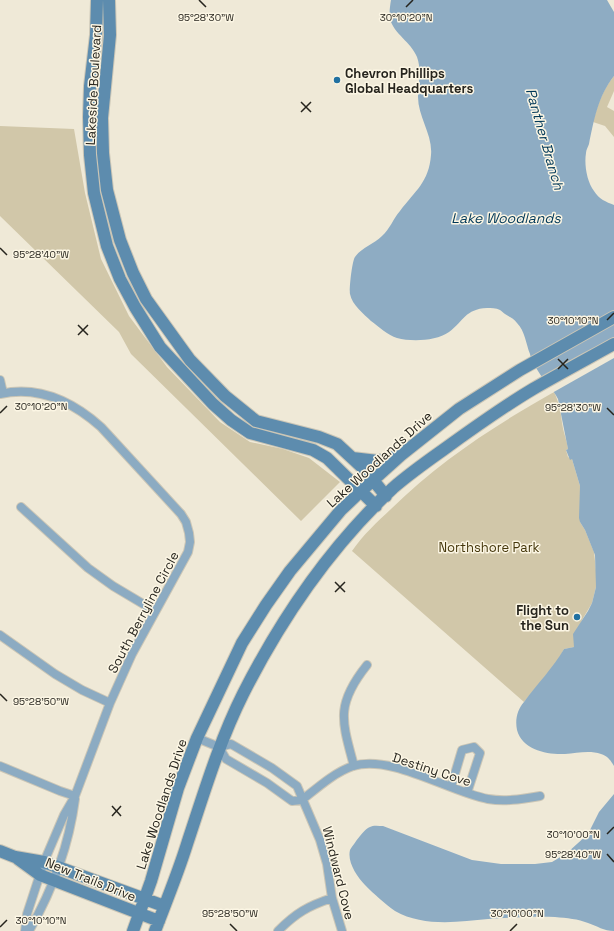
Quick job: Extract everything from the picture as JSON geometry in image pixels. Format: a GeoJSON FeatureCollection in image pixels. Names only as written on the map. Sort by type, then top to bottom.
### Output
{"type":"FeatureCollection","features":[{"type":"Feature","properties":{"kind":"street","name":"Lakeside Boulevard"},"geometry":{"type":"LineString","coordinates":[[97,0],[96,35],[90,86],[89,117],[90,155],[94,193],[104,237],[120,279],[135,308],[160,347],[213,404],[231,420],[250,434],[313,450],[327,458],[376,506]]}},
{"type":"Feature","properties":{"kind":"street","name":"Lakeside Boulevard"},"geometry":{"type":"LineString","coordinates":[[110,0],[110,35],[102,118],[107,190],[120,240],[133,273],[146,299],[173,339],[190,360],[225,396],[256,421],[320,437],[337,444],[364,470],[386,496]]}},
{"type":"Feature","properties":{"kind":"street"},"geometry":{"type":"LineString","coordinates":[[89,117],[102,118]]}},
{"type":"Feature","properties":{"kind":"street","name":"Lake Woodlands Drive"},"geometry":{"type":"LineString","coordinates":[[133,931],[153,874],[178,788],[197,738],[242,643],[290,571],[341,510],[401,455],[459,408],[520,370],[614,318]]}},
{"type":"Feature","properties":{"kind":"street"},"geometry":{"type":"LineString","coordinates":[[160,347],[173,339]]}},
{"type":"Feature","properties":{"kind":"street"},"geometry":{"type":"LineString","coordinates":[[157,926],[181,862],[219,747],[242,695],[286,618],[308,586],[333,554],[376,506],[417,469],[474,427],[531,390],[614,344]]}},
{"type":"Feature","properties":{"kind":"street"},"geometry":{"type":"LineString","coordinates":[[0,380],[2,394]]}},
{"type":"Feature","properties":{"kind":"street","name":"South Berryline Circle"},"geometry":{"type":"LineString","coordinates":[[2,394],[32,392],[47,394],[74,405],[88,415],[102,427],[181,514],[186,522],[190,542],[188,552],[132,654],[110,703],[75,796],[64,815],[44,862],[27,914],[25,931]]}},
{"type":"Feature","properties":{"kind":"street"},"geometry":{"type":"LineString","coordinates":[[213,404],[225,396]]}},
{"type":"Feature","properties":{"kind":"street"},"geometry":{"type":"LineString","coordinates":[[352,458],[378,460],[401,455]]}},
{"type":"Feature","properties":{"kind":"street"},"geometry":{"type":"LineString","coordinates":[[21,507],[88,568],[113,586],[155,611]]}},
{"type":"Feature","properties":{"kind":"street"},"geometry":{"type":"LineString","coordinates":[[0,635],[55,674],[82,690],[110,703]]}},
{"type":"Feature","properties":{"kind":"street"},"geometry":{"type":"LineString","coordinates":[[354,766],[345,731],[345,705],[347,696],[355,680],[366,665]]}},
{"type":"Feature","properties":{"kind":"street","name":"Windward Cove"},"geometry":{"type":"LineString","coordinates":[[197,738],[219,747],[231,744],[272,768],[297,786],[320,840],[327,864],[332,898],[342,931]]}},
{"type":"Feature","properties":{"kind":"street","name":"Windward Cove"},"geometry":{"type":"LineString","coordinates":[[219,747],[226,759],[267,783],[292,801],[302,800]]}},
{"type":"Feature","properties":{"kind":"street"},"geometry":{"type":"LineString","coordinates":[[451,787],[462,750],[474,747],[480,753],[467,793]]}},
{"type":"Feature","properties":{"kind":"street","name":"Destiny Cove"},"geometry":{"type":"LineString","coordinates":[[302,800],[338,774],[354,766],[371,764],[395,767],[467,793],[489,799],[508,800],[540,796]]}},
{"type":"Feature","properties":{"kind":"street"},"geometry":{"type":"LineString","coordinates":[[0,766],[53,789],[75,796]]}},
{"type":"Feature","properties":{"kind":"street","name":"South Berryline Circle"},"geometry":{"type":"LineString","coordinates":[[29,931],[37,918],[53,880],[70,832],[75,796]]}},
{"type":"Feature","properties":{"kind":"street","name":"New Trails Drive"},"geometry":{"type":"LineString","coordinates":[[0,851],[15,857],[44,862],[164,906]]}},
{"type":"Feature","properties":{"kind":"street","name":"New Trails Drive"},"geometry":{"type":"LineString","coordinates":[[15,857],[40,875],[139,914],[157,926]]}},
{"type":"Feature","properties":{"kind":"street"},"geometry":{"type":"LineString","coordinates":[[278,931],[286,923],[308,907],[332,898]]}},
{"type":"Feature","properties":{"kind":"green space"},"geometry":{"type":"Polygon","coordinates":[[[614,76],[614,91],[607,107],[614,111],[614,137],[605,126],[593,122],[601,98],[614,76]]]}},
{"type":"Feature","properties":{"kind":"green space"},"geometry":{"type":"Polygon","coordinates":[[[0,126],[74,129],[85,193],[101,259],[129,316],[167,367],[220,422],[250,442],[283,449],[309,458],[340,482],[301,521],[131,354],[119,332],[0,216],[0,126]]]}},
{"type":"Feature","properties":{"kind":"green space","name":"Northshore Park"},"geometry":{"type":"Polygon","coordinates":[[[554,392],[560,408],[568,449],[566,450],[568,457],[572,459],[580,486],[580,522],[594,552],[596,587],[592,603],[582,620],[574,647],[564,649],[557,662],[524,702],[352,551],[375,524],[410,491],[449,459],[489,431],[554,392]]]}},
{"type":"Feature","properties":{"kind":"water","name":"Lake Woodlands"},"geometry":{"type":"Polygon","coordinates":[[[391,0],[607,0],[614,12],[614,76],[604,92],[597,108],[586,151],[585,163],[588,178],[596,194],[600,198],[614,205],[614,766],[607,757],[597,753],[583,752],[558,754],[536,750],[524,742],[517,730],[517,715],[522,705],[564,649],[574,647],[573,634],[592,603],[596,587],[595,555],[579,518],[580,486],[572,459],[570,460],[566,450],[568,449],[558,399],[533,363],[520,326],[501,310],[487,308],[469,313],[454,328],[444,335],[424,340],[403,339],[390,335],[371,321],[356,306],[351,298],[351,276],[355,257],[385,233],[420,186],[430,164],[430,140],[420,112],[418,97],[420,72],[417,57],[411,47],[392,24],[390,19],[391,0]]]}},
{"type":"Feature","properties":{"kind":"water"},"geometry":{"type":"Polygon","coordinates":[[[614,794],[614,931],[568,918],[555,917],[522,917],[453,922],[417,919],[395,911],[380,899],[359,878],[351,864],[349,855],[350,850],[359,837],[371,826],[383,826],[472,860],[501,864],[535,864],[552,862],[567,853],[588,834],[599,812],[614,794]]]}},
{"type":"Feature","properties":{"kind":"pier"},"geometry":{"type":"Polygon","coordinates":[[[614,337],[614,358],[552,393],[540,378],[614,337]]]}},
{"type":"Feature","properties":{"kind":"place","name":"Chevron Phillips Global Headquarters"},"geometry":{"type":"Point","coordinates":[337,80]}},
{"type":"Feature","properties":{"kind":"place","name":"Flight to the Sun"},"geometry":{"type":"Point","coordinates":[577,617]}},
{"type":"Feature","properties":{"kind":"water label","name":"Panther Branch"},"geometry":{"type":"Point","coordinates":[545,139]}}]}
